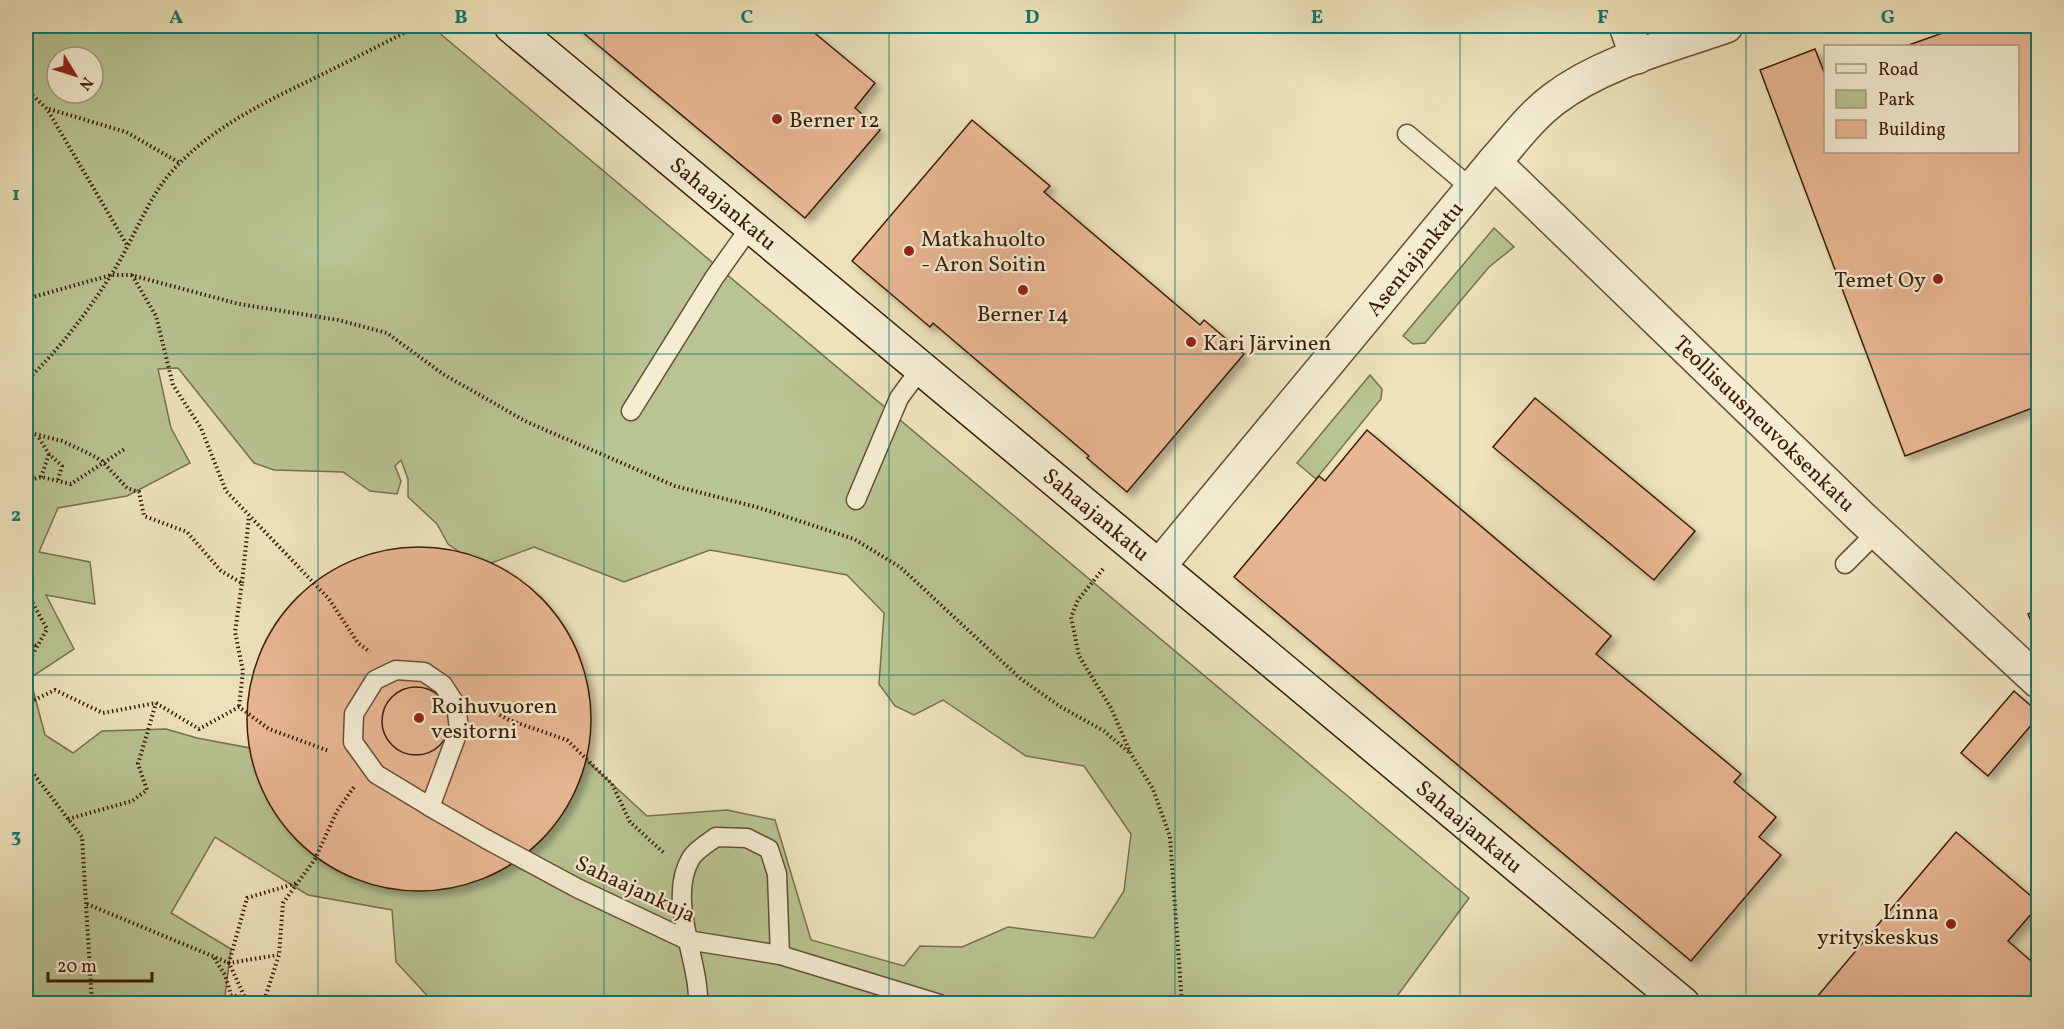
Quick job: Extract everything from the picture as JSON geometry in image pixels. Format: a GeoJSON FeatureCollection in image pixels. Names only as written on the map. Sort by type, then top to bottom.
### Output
{"type":"FeatureCollection","features":[{"type":"Feature","properties":{"kind":"street","name":"Sahaajankatu"},"geometry":{"type":"LineString","coordinates":[[511,26],[1683,1004]]}},
{"type":"Feature","properties":{"kind":"street"},"geometry":{"type":"LineString","coordinates":[[1626,26],[1637,57]]}},
{"type":"Feature","properties":{"kind":"street","name":"Asentajankatu"},"geometry":{"type":"LineString","coordinates":[[1160,566],[1472,188],[1553,99],[1582,81],[1637,57],[1726,26]]}},
{"type":"Feature","properties":{"kind":"street","name":"Teollisuusneuvoksenkatu"},"geometry":{"type":"LineString","coordinates":[[1494,162],[1877,532],[2038,681]]}},
{"type":"Feature","properties":{"kind":"lane"},"geometry":{"type":"LineString","coordinates":[[1407,134],[1472,188]]}},
{"type":"Feature","properties":{"kind":"lane"},"geometry":{"type":"LineString","coordinates":[[631,411],[714,278],[751,225]]}},
{"type":"Feature","properties":{"kind":"lane"},"geometry":{"type":"LineString","coordinates":[[856,500],[899,398],[921,368]]}},
{"type":"Feature","properties":{"kind":"lane"},"geometry":{"type":"LineString","coordinates":[[1845,564],[1877,532]]}},
{"type":"Feature","properties":{"kind":"lane"},"geometry":{"type":"LineString","coordinates":[[396,670],[424,672],[443,685],[456,705],[459,729],[430,807]]}},
{"type":"Feature","properties":{"kind":"lane","name":"Sahaajankuja"},"geometry":{"type":"LineString","coordinates":[[396,670],[375,680],[354,714],[352,742],[376,774],[430,807],[577,888],[687,940],[780,955],[940,1004]]}},
{"type":"Feature","properties":{"kind":"lane"},"geometry":{"type":"LineString","coordinates":[[698,1004],[699,989],[687,940],[682,890],[691,858],[716,837],[747,838],[769,849],[777,874],[780,955]]}},
{"type":"Feature","properties":{"kind":"path"},"geometry":{"type":"LineString","coordinates":[[26,381],[46,362],[111,275],[172,171],[180,163],[213,135],[252,108],[418,26]]}},
{"type":"Feature","properties":{"kind":"path"},"geometry":{"type":"LineString","coordinates":[[26,89],[47,109],[127,245]]}},
{"type":"Feature","properties":{"kind":"path"},"geometry":{"type":"LineString","coordinates":[[47,109],[126,132],[180,163]]}},
{"type":"Feature","properties":{"kind":"path"},"geometry":{"type":"LineString","coordinates":[[26,299],[111,275],[131,275],[239,304],[338,320],[387,333],[443,374],[527,422],[675,486],[760,508],[854,539],[900,567],[1021,679],[1061,707],[1104,731],[1131,753]]}},
{"type":"Feature","properties":{"kind":"path"},"geometry":{"type":"LineString","coordinates":[[131,275],[156,316],[172,385],[201,428],[226,491],[329,599],[358,643],[396,670]]}},
{"type":"Feature","properties":{"kind":"path"},"geometry":{"type":"LineString","coordinates":[[26,432],[62,441],[102,461],[127,488],[139,492],[144,516],[187,532],[221,571],[242,583]]}},
{"type":"Feature","properties":{"kind":"path"},"geometry":{"type":"LineString","coordinates":[[39,437],[49,454],[62,466],[58,480]]}},
{"type":"Feature","properties":{"kind":"path"},"geometry":{"type":"LineString","coordinates":[[26,481],[41,477],[71,484],[102,461],[126,448]]}},
{"type":"Feature","properties":{"kind":"path"},"geometry":{"type":"LineString","coordinates":[[41,477],[49,454]]}},
{"type":"Feature","properties":{"kind":"path"},"geometry":{"type":"LineString","coordinates":[[238,707],[243,671],[235,632],[249,516]]}},
{"type":"Feature","properties":{"kind":"path"},"geometry":{"type":"LineString","coordinates":[[1103,569],[1078,600],[1071,617],[1079,656],[1111,708],[1131,753],[1153,789],[1170,837],[1182,1004]]}},
{"type":"Feature","properties":{"kind":"path"},"geometry":{"type":"LineString","coordinates":[[26,591],[47,628],[26,666]]}},
{"type":"Feature","properties":{"kind":"path"},"geometry":{"type":"LineString","coordinates":[[26,642],[36,646]]}},
{"type":"Feature","properties":{"kind":"path"},"geometry":{"type":"LineString","coordinates":[[443,685],[510,720],[567,740],[612,784],[630,822],[686,875]]}},
{"type":"Feature","properties":{"kind":"path"},"geometry":{"type":"LineString","coordinates":[[26,704],[55,690],[103,713],[156,703],[199,729],[238,707]]}},
{"type":"Feature","properties":{"kind":"path"},"geometry":{"type":"LineString","coordinates":[[68,819],[132,801],[147,790],[138,764],[156,703]]}},
{"type":"Feature","properties":{"kind":"path"},"geometry":{"type":"LineString","coordinates":[[238,707],[269,729],[370,765],[337,811],[315,859],[284,903],[279,955],[263,1004]]}},
{"type":"Feature","properties":{"kind":"path"},"geometry":{"type":"LineString","coordinates":[[26,764],[82,837],[92,1004]]}},
{"type":"Feature","properties":{"kind":"path"},"geometry":{"type":"LineString","coordinates":[[248,1004],[229,963],[247,898],[298,883]]}},
{"type":"Feature","properties":{"kind":"path"},"geometry":{"type":"LineString","coordinates":[[87,904],[229,963],[279,955]]}},
{"type":"Feature","properties":{"kind":"path"},"geometry":{"type":"LineString","coordinates":[[213,957],[225,975],[231,995],[243,997]]}},
{"type":"Feature","properties":{"kind":"green space"},"geometry":{"type":"Polygon","coordinates":[[[26,26],[431,26],[1469,898],[1392,1003],[435,1004],[396,962],[392,910],[308,895],[215,837],[171,913],[231,949],[224,1003],[26,1003],[26,26]],[[178,368],[158,369],[171,428],[190,463],[127,496],[58,508],[39,552],[90,562],[95,604],[46,595],[74,649],[30,678],[45,735],[73,753],[102,731],[166,729],[197,738],[303,758],[337,700],[404,619],[466,641],[518,685],[584,758],[647,816],[727,810],[775,820],[811,940],[904,966],[920,946],[962,947],[1008,927],[1094,938],[1124,891],[1131,834],[1084,766],[1026,756],[943,700],[914,715],[895,706],[879,684],[884,613],[847,575],[710,550],[624,582],[534,547],[481,567],[448,544],[437,524],[408,497],[408,479],[401,460],[395,466],[401,481],[397,494],[370,491],[343,472],[274,470],[254,463],[178,368]]]}},
{"type":"Feature","properties":{"kind":"green space"},"geometry":{"type":"Polygon","coordinates":[[[1494,228],[1514,247],[1489,267],[1425,343],[1413,344],[1403,336],[1494,228]]]}},
{"type":"Feature","properties":{"kind":"green space"},"geometry":{"type":"Polygon","coordinates":[[[1370,375],[1382,389],[1381,399],[1316,479],[1297,463],[1370,375]]]}},
{"type":"Feature","properties":{"kind":"building","name":"Berner 12"},"geometry":{"type":"Polygon","coordinates":[[[575,26],[806,26],[875,83],[855,108],[880,130],[805,218],[575,26]]]}},
{"type":"Feature","properties":{"kind":"building","name":"Temet Oy"},"geometry":{"type":"Polygon","coordinates":[[[1962,26],[2038,26],[2038,406],[1905,456],[1760,70],[1815,49],[1824,72],[1824,153],[2019,153],[2019,45],[1909,45],[1962,26]]]}},
{"type":"Feature","properties":{"kind":"building","name":"Berner 14"},"geometry":{"type":"Polygon","coordinates":[[[972,120],[1050,186],[1044,192],[1200,325],[1204,320],[1244,354],[1127,492],[1087,458],[1089,456],[933,323],[930,327],[852,261],[972,120]]]}},
{"type":"Feature","properties":{"kind":"building"},"geometry":{"type":"Polygon","coordinates":[[[1535,398],[1695,531],[1654,580],[1493,447],[1535,398]]]}},
{"type":"Feature","properties":{"kind":"building"},"geometry":{"type":"Polygon","coordinates":[[[1367,430],[1611,636],[1596,654],[1741,774],[1734,782],[1776,817],[1759,837],[1781,855],[1691,961],[1234,577],[1319,476],[1325,481],[1367,430]]]}},
{"type":"Feature","properties":{"kind":"building","name":"Roihuvuoren vesitorni"},"geometry":{"type":"Polygon","coordinates":[[[419,547],[453,550],[485,560],[515,576],[541,597],[562,623],[578,653],[588,685],[591,719],[588,753],[578,785],[562,815],[541,841],[515,862],[485,878],[453,888],[419,891],[385,888],[353,878],[323,862],[297,841],[276,815],[260,785],[250,753],[247,719],[250,685],[260,653],[276,623],[297,597],[323,576],[353,560],[385,550],[419,547]]]}},
{"type":"Feature","properties":{"kind":"building"},"geometry":{"type":"Polygon","coordinates":[[[2038,610],[2038,638],[2028,614],[2038,610]]]}},
{"type":"Feature","properties":{"kind":"building","name":"Roihuvuoren vesitorni"},"geometry":{"type":"Polygon","coordinates":[[[416,687],[429,690],[440,697],[447,708],[450,721],[447,734],[440,745],[429,752],[416,755],[403,752],[392,745],[385,734],[382,721],[385,708],[392,697],[403,690],[416,687]]]}},
{"type":"Feature","properties":{"kind":"building"},"geometry":{"type":"Polygon","coordinates":[[[2014,691],[2038,712],[2038,717],[1988,776],[1961,753],[2014,691]]]}},
{"type":"Feature","properties":{"kind":"building","name":"Linna yrityskeskus"},"geometry":{"type":"Polygon","coordinates":[[[1956,832],[2038,902],[2038,906],[2008,941],[2038,967],[2038,1004],[1811,1004],[1956,832]]]}},
{"type":"Feature","properties":{"kind":"place","name":"Berner 12"},"geometry":{"type":"Point","coordinates":[777,119]}},
{"type":"Feature","properties":{"kind":"place","name":"Matkahuolto - Aron Soitin"},"geometry":{"type":"Point","coordinates":[909,251]}},
{"type":"Feature","properties":{"kind":"place","name":"Temet Oy"},"geometry":{"type":"Point","coordinates":[1938,279]}},
{"type":"Feature","properties":{"kind":"place","name":"Berner 14"},"geometry":{"type":"Point","coordinates":[1023,290]}},
{"type":"Feature","properties":{"kind":"place","name":"Kari Järvinen"},"geometry":{"type":"Point","coordinates":[1191,342]}},
{"type":"Feature","properties":{"kind":"place","name":"Roihuvuoren vesitorni"},"geometry":{"type":"Point","coordinates":[419,718]}},
{"type":"Feature","properties":{"kind":"place","name":"Linna yrityskeskus"},"geometry":{"type":"Point","coordinates":[1951,924]}}]}
